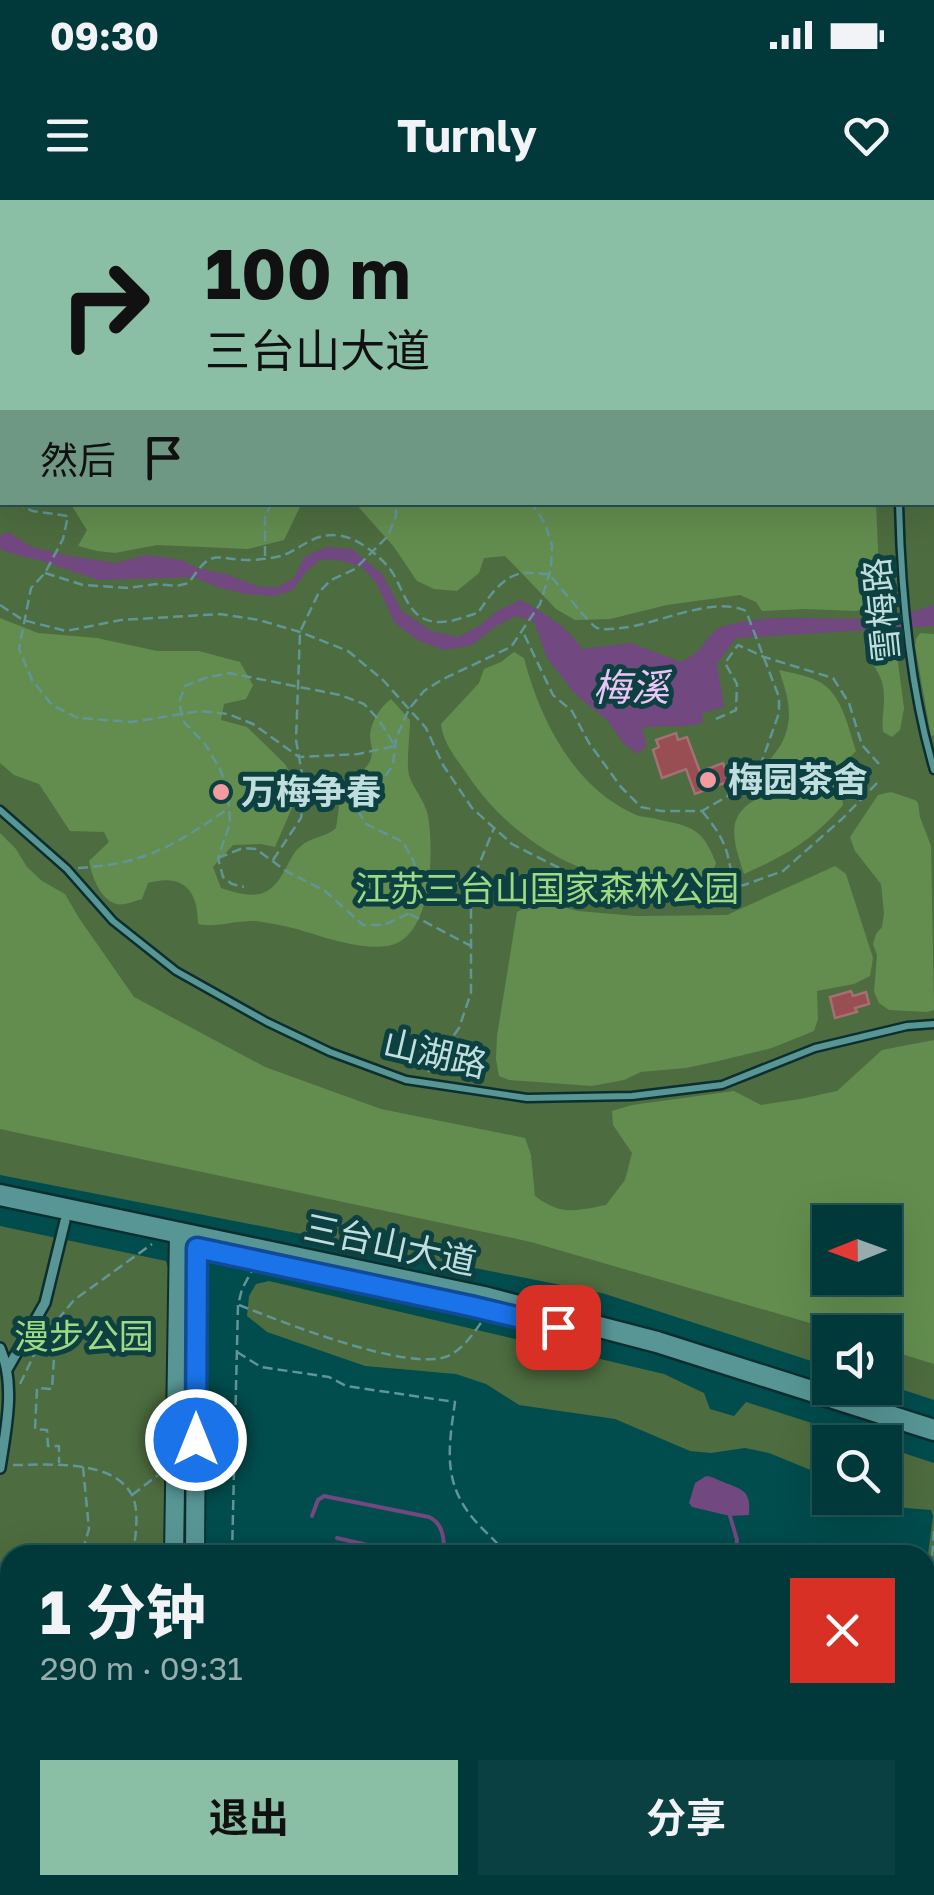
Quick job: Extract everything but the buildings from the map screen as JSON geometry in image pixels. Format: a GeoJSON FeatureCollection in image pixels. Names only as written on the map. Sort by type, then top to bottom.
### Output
{"type":"FeatureCollection","features":[{"type":"Feature","properties":{"kind":"main road","name":"三台山大道"},"geometry":{"type":"LineString","coordinates":[[0,1195],[257,1261],[490,1310],[660,1352],[934,1440]]}},
{"type":"Feature","properties":{"kind":"main road","name":"三台山大道"},"geometry":{"type":"LineString","coordinates":[[0,1208],[484,1298],[638,1337],[934,1430]]}},
{"type":"Feature","properties":{"kind":"street"},"geometry":{"type":"LineString","coordinates":[[8,1368],[45,1303],[65,1220]]}},
{"type":"Feature","properties":{"kind":"street"},"geometry":{"type":"LineString","coordinates":[[174,1545],[188,1241]]}},
{"type":"Feature","properties":{"kind":"street"},"geometry":{"type":"LineString","coordinates":[[188,1241],[195,1545]]}},
{"type":"Feature","properties":{"kind":"street"},"geometry":{"type":"LineString","coordinates":[[0,1348],[8,1368],[6,1430],[0,1466]]}},
{"type":"Feature","properties":{"kind":"lane","name":"雪梅路"},"geometry":{"type":"LineString","coordinates":[[899,505],[910,650],[934,770]]}},
{"type":"Feature","properties":{"kind":"lane","name":"山湖路"},"geometry":{"type":"LineString","coordinates":[[0,810],[67,869],[113,921],[176,971],[330,1052],[406,1080],[526,1098],[632,1096],[722,1085],[815,1048],[907,1026],[934,1024]]}},
{"type":"Feature","properties":{"kind":"path"},"geometry":{"type":"LineString","coordinates":[[21,505],[32,511],[68,516],[60,546],[31,588],[19,649],[32,680],[52,705],[78,718],[132,722],[200,711],[228,714],[253,724],[299,757],[358,754],[395,746]]}},
{"type":"Feature","properties":{"kind":"path"},"geometry":{"type":"LineString","coordinates":[[265,558],[265,516],[270,505]]}},
{"type":"Feature","properties":{"kind":"path"},"geometry":{"type":"LineString","coordinates":[[273,860],[301,818],[306,791],[296,740],[300,632],[319,592],[331,580],[355,569],[388,536],[396,505]]}},
{"type":"Feature","properties":{"kind":"path"},"geometry":{"type":"LineString","coordinates":[[218,858],[243,848],[256,849],[325,891],[364,925],[384,925],[408,914],[420,892],[414,862],[404,842],[366,824],[357,809],[358,796],[380,784],[393,765],[396,738],[409,709],[424,691],[510,647],[540,604],[550,574],[552,545],[546,524],[534,505]]}},
{"type":"Feature","properties":{"kind":"path"},"geometry":{"type":"LineString","coordinates":[[45,573],[83,585],[178,586],[188,583],[202,562],[217,556],[254,560],[284,555],[311,539],[342,536],[372,553],[394,574],[406,603],[422,619],[440,622],[478,613],[506,580],[523,573],[550,574],[588,623],[597,628],[628,627],[696,610],[737,607],[746,611],[779,696],[779,713],[762,761],[733,793],[702,810],[641,806],[621,787],[589,743],[572,711],[553,694],[522,630]]}},
{"type":"Feature","properties":{"kind":"path"},"geometry":{"type":"LineString","coordinates":[[0,605],[23,620],[66,631],[121,620],[220,614],[259,620],[348,650],[383,680],[426,728],[443,765],[472,808],[512,844],[587,882],[642,892],[706,890],[783,871],[823,838],[879,781]]}},
{"type":"Feature","properties":{"kind":"path"},"geometry":{"type":"LineString","coordinates":[[716,719],[736,710],[737,684],[724,663],[738,645],[833,678],[849,703],[862,745],[879,764]]}},
{"type":"Feature","properties":{"kind":"path"},"geometry":{"type":"LineString","coordinates":[[244,887],[222,877],[218,858],[230,823],[228,794],[222,770],[184,722],[179,703],[185,686],[229,674],[340,695],[364,704],[395,746]]}},
{"type":"Feature","properties":{"kind":"path"},"geometry":{"type":"LineString","coordinates":[[67,869],[113,866],[153,854],[230,808]]}},
{"type":"Feature","properties":{"kind":"path"},"geometry":{"type":"LineString","coordinates":[[702,810],[721,835],[729,854],[734,886]]}},
{"type":"Feature","properties":{"kind":"path"},"geometry":{"type":"LineString","coordinates":[[421,1082],[459,1028],[471,993],[474,876],[494,828]]}},
{"type":"Feature","properties":{"kind":"path"},"geometry":{"type":"LineString","coordinates":[[408,914],[473,947]]}},
{"type":"Feature","properties":{"kind":"path"},"geometry":{"type":"LineString","coordinates":[[20,1384],[41,1340],[74,1300],[157,1240]]}},
{"type":"Feature","properties":{"kind":"path"},"geometry":{"type":"LineString","coordinates":[[232,1545],[238,1304],[257,1261]]}},
{"type":"Feature","properties":{"kind":"path"},"geometry":{"type":"LineString","coordinates":[[238,1304],[322,1336],[414,1358],[444,1358],[459,1349],[490,1310]]}},
{"type":"Feature","properties":{"kind":"path"},"geometry":{"type":"LineString","coordinates":[[52,1326],[52,1390],[38,1388],[35,1428],[47,1430],[48,1446],[59,1446],[58,1465]]}},
{"type":"Feature","properties":{"kind":"path"},"geometry":{"type":"LineString","coordinates":[[237,1352],[261,1367],[328,1377],[346,1386],[454,1402],[449,1470],[456,1494],[478,1524],[501,1545]]}},
{"type":"Feature","properties":{"kind":"path"},"geometry":{"type":"LineString","coordinates":[[131,1496],[176,1460]]}},
{"type":"Feature","properties":{"kind":"path"},"geometry":{"type":"LineString","coordinates":[[0,1466],[93,1468],[114,1478],[128,1489],[134,1502],[134,1545]]}},
{"type":"Feature","properties":{"kind":"path"},"geometry":{"type":"LineString","coordinates":[[83,1467],[89,1529],[84,1545]]}},
{"type":"Feature","properties":{"kind":"green space","name":"江苏三台山国家森林公园"},"geometry":{"type":"Polygon","coordinates":[[[0,505],[934,505],[934,1400],[902,1390],[902,1315],[812,1315],[812,1361],[602,1293],[0,1175],[0,505]]]}},
{"type":"Feature","properties":{"kind":"green space"},"geometry":{"type":"Polygon","coordinates":[[[71,505],[301,505],[284,540],[248,549],[157,545],[115,553],[97,551],[78,546],[87,530],[71,505]]]}},
{"type":"Feature","properties":{"kind":"green space"},"geometry":{"type":"Polygon","coordinates":[[[357,505],[876,505],[880,596],[876,606],[856,611],[762,611],[756,602],[740,595],[667,605],[610,619],[575,620],[556,609],[505,556],[484,558],[479,573],[457,591],[434,589],[417,581],[394,547],[357,505]]]}},
{"type":"Feature","properties":{"kind":"green space"},"geometry":{"type":"Polygon","coordinates":[[[0,618],[38,633],[97,638],[157,651],[199,651],[240,662],[253,685],[246,699],[224,704],[221,720],[247,727],[285,764],[295,783],[295,801],[275,847],[233,845],[213,867],[221,888],[243,894],[267,891],[299,848],[336,828],[336,792],[344,779],[359,773],[369,763],[372,725],[391,699],[410,720],[409,775],[426,810],[430,831],[427,891],[414,928],[403,940],[374,947],[260,922],[198,924],[192,894],[187,887],[171,881],[148,883],[142,899],[122,904],[110,901],[97,886],[89,861],[109,842],[104,832],[70,831],[39,784],[14,775],[0,763],[0,618]]]}},
{"type":"Feature","properties":{"kind":"green space"},"geometry":{"type":"Polygon","coordinates":[[[894,633],[904,708],[900,730],[892,737],[883,732],[882,682],[864,645],[868,640],[894,633]]]}},
{"type":"Feature","properties":{"kind":"green space"},"geometry":{"type":"Polygon","coordinates":[[[920,633],[934,634],[931,736],[915,646],[920,633]]]}},
{"type":"Feature","properties":{"kind":"green space"},"geometry":{"type":"Polygon","coordinates":[[[514,652],[524,658],[549,725],[575,767],[609,800],[632,813],[685,826],[699,834],[716,863],[712,874],[635,881],[585,869],[538,845],[480,792],[453,754],[441,724],[479,683],[484,669],[514,652]]]}},
{"type":"Feature","properties":{"kind":"green space"},"geometry":{"type":"Polygon","coordinates":[[[779,670],[809,677],[826,686],[843,712],[856,751],[840,768],[843,805],[798,846],[744,874],[735,841],[736,821],[759,798],[763,770],[782,742],[788,725],[788,701],[779,670]]]}},
{"type":"Feature","properties":{"kind":"green space"},"geometry":{"type":"Polygon","coordinates":[[[891,792],[918,803],[931,846],[934,1010],[927,1012],[889,1010],[879,1003],[874,992],[877,955],[873,944],[884,913],[881,884],[855,851],[850,837],[878,795],[891,792]]]}},
{"type":"Feature","properties":{"kind":"green space"},"geometry":{"type":"Polygon","coordinates":[[[0,833],[27,867],[65,894],[134,997],[265,1067],[381,1109],[525,1138],[531,1155],[535,1196],[561,1209],[606,1205],[625,1180],[632,1153],[613,1125],[612,1111],[734,1091],[761,1105],[837,1091],[882,1050],[934,1040],[934,1364],[902,1354],[902,1315],[812,1315],[812,1324],[531,1242],[0,1129],[0,833]]]}},
{"type":"Feature","properties":{"kind":"green space"},"geometry":{"type":"Polygon","coordinates":[[[835,866],[846,874],[873,958],[870,976],[854,984],[817,991],[818,1019],[814,1031],[772,1048],[686,1068],[641,1072],[624,1080],[592,1086],[499,1076],[497,1036],[517,912],[539,901],[578,911],[636,916],[727,915],[835,866]]]}},
{"type":"Feature","properties":{"kind":"green space","name":"漫步公园"},"geometry":{"type":"Polygon","coordinates":[[[0,1226],[166,1261],[170,1275],[166,1545],[0,1545],[0,1226]]]}},
{"type":"Feature","properties":{"kind":"green space"},"geometry":{"type":"Polygon","coordinates":[[[269,1281],[664,1374],[704,1393],[710,1409],[734,1416],[746,1402],[818,1425],[812,1425],[812,1471],[769,1453],[745,1448],[711,1453],[690,1451],[615,1419],[519,1405],[486,1384],[456,1374],[365,1366],[267,1332],[247,1316],[249,1296],[256,1284],[269,1281]]]}},
{"type":"Feature","properties":{"kind":"green space"},"geometry":{"type":"Polygon","coordinates":[[[902,1453],[934,1463],[934,1545],[929,1545],[931,1510],[902,1507],[902,1453]]]}},
{"type":"Feature","properties":{"kind":"water","name":"梅溪"},"geometry":{"type":"Polygon","coordinates":[[[8,532],[32,547],[70,556],[116,563],[147,555],[182,560],[196,568],[261,587],[278,587],[294,578],[304,557],[326,547],[352,549],[382,574],[402,611],[431,631],[458,637],[520,600],[562,627],[582,649],[631,643],[681,662],[721,627],[747,621],[882,617],[934,604],[934,626],[736,638],[717,664],[724,707],[702,713],[703,723],[642,728],[647,745],[638,754],[624,744],[607,720],[576,695],[547,658],[534,622],[516,616],[472,645],[444,650],[417,640],[394,622],[377,584],[362,567],[338,560],[320,560],[293,590],[274,596],[245,594],[193,577],[99,580],[3,551],[0,535],[8,532]]]}},
{"type":"Feature","properties":{"kind":"water"},"geometry":{"type":"Polygon","coordinates":[[[706,1476],[743,1491],[749,1515],[730,1516],[692,1507],[689,1503],[695,1483],[706,1476]]]}},
{"type":"Feature","properties":{"kind":"waterway"},"geometry":{"type":"LineString","coordinates":[[312,1516],[318,1500],[324,1496],[429,1517],[438,1524],[444,1545]]}},
{"type":"Feature","properties":{"kind":"waterway"},"geometry":{"type":"LineString","coordinates":[[730,1516],[736,1545]]}},
{"type":"Feature","properties":{"kind":"waterway"},"geometry":{"type":"LineString","coordinates":[[337,1538],[367,1545]]}},
{"type":"Feature","properties":{"kind":"place","name":"梅园茶舍"},"geometry":{"type":"Point","coordinates":[708,780]}},
{"type":"Feature","properties":{"kind":"place","name":"万梅争春"},"geometry":{"type":"Point","coordinates":[221,792]}},
{"type":"Feature","properties":{"kind":"route"},"geometry":{"type":"LineString","coordinates":[[196,1440],[197,1248],[558,1327]]}}]}
